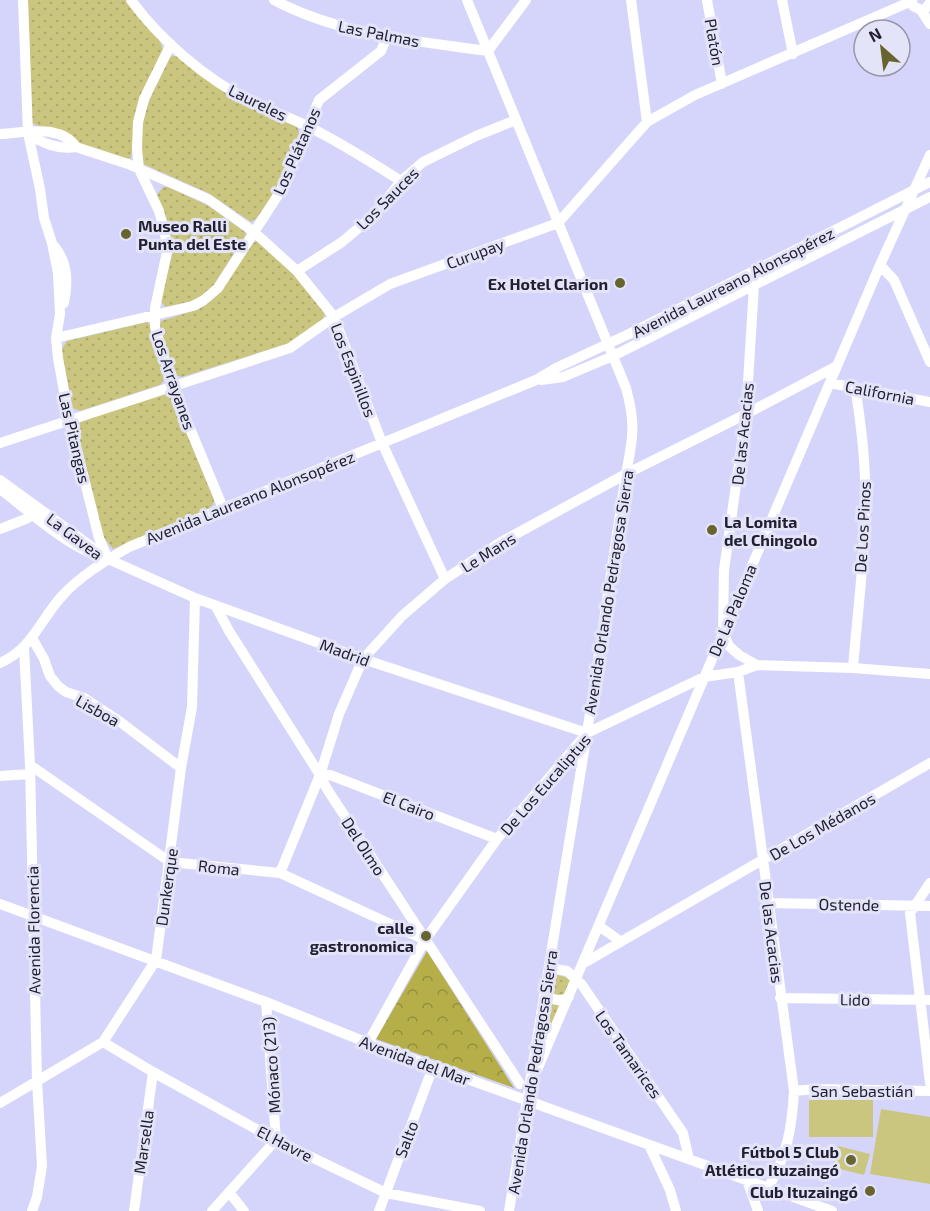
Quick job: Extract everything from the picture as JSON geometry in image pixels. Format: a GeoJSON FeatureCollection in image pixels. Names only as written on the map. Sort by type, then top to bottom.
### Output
{"type":"FeatureCollection","features":[{"type":"Feature","properties":{"kind":"street","name":"Las Pitangas"},"geometry":{"type":"LineString","coordinates":[[23,0],[28,134],[44,218],[58,273],[60,314],[56,338],[69,419],[99,538],[108,559]]}},
{"type":"Feature","properties":{"kind":"street","name":"Laureles"},"geometry":{"type":"LineString","coordinates":[[131,0],[145,20],[218,82],[236,93],[308,126],[401,181]]}},
{"type":"Feature","properties":{"kind":"street","name":"Las Palmas"},"geometry":{"type":"LineString","coordinates":[[274,0],[325,22],[387,38],[489,51]]}},
{"type":"Feature","properties":{"kind":"street","name":"Avenida Orlando Pedragosa Sierra"},"geometry":{"type":"LineString","coordinates":[[468,0],[626,388],[631,406],[634,434],[545,993],[525,1084],[527,1101],[509,1211]]}},
{"type":"Feature","properties":{"kind":"street"},"geometry":{"type":"LineString","coordinates":[[489,51],[526,0]]}},
{"type":"Feature","properties":{"kind":"street"},"geometry":{"type":"LineString","coordinates":[[631,0],[647,122]]}},
{"type":"Feature","properties":{"kind":"street","name":"Platón"},"geometry":{"type":"LineString","coordinates":[[707,0],[722,84]]}},
{"type":"Feature","properties":{"kind":"street"},"geometry":{"type":"LineString","coordinates":[[782,0],[793,54]]}},
{"type":"Feature","properties":{"kind":"street"},"geometry":{"type":"LineString","coordinates":[[912,1],[913,6],[925,7],[930,24]]}},
{"type":"Feature","properties":{"kind":"street","name":"Curupay"},"geometry":{"type":"LineString","coordinates":[[0,443],[290,348],[334,317],[390,284],[558,223],[647,122],[695,96],[912,1]]}},
{"type":"Feature","properties":{"kind":"street","name":"Los Plátanos"},"geometry":{"type":"LineString","coordinates":[[56,338],[193,306],[218,288],[280,192],[319,100],[381,51],[387,38]]}},
{"type":"Feature","properties":{"kind":"street","name":"Los Arrayanes"},"geometry":{"type":"LineString","coordinates":[[171,44],[144,99],[138,122],[139,169],[159,211],[167,252],[154,316],[155,327],[172,385],[223,508]]}},
{"type":"Feature","properties":{"kind":"street","name":"Los Sauces"},"geometry":{"type":"LineString","coordinates":[[297,271],[342,242],[366,221],[401,181],[423,162],[476,136],[516,120]]}},
{"type":"Feature","properties":{"kind":"street","name":"Los Espinillos"},"geometry":{"type":"LineString","coordinates":[[0,134],[28,134],[40,130],[59,134],[73,142],[76,147],[139,169],[208,199],[254,232],[297,271],[334,317],[382,443],[445,579]]}},
{"type":"Feature","properties":{"kind":"street","name":"De La Paloma"},"geometry":{"type":"LineString","coordinates":[[525,1084],[569,997],[723,631],[880,265],[930,155]]}},
{"type":"Feature","properties":{"kind":"street","name":"Avenida Laureano Alonsopérez"},"geometry":{"type":"LineString","coordinates":[[573,367],[608,345],[930,182]]}},
{"type":"Feature","properties":{"kind":"street","name":"Avenida Laureano Alonsopérez"},"geometry":{"type":"LineString","coordinates":[[0,663],[24,648],[63,594],[108,559],[138,543],[536,380],[613,356],[930,197]]}},
{"type":"Feature","properties":{"kind":"street"},"geometry":{"type":"LineString","coordinates":[[880,265],[894,280],[930,362]]}},
{"type":"Feature","properties":{"kind":"street"},"geometry":{"type":"LineString","coordinates":[[747,275],[754,286]]}},
{"type":"Feature","properties":{"kind":"street","name":"De las Acacias"},"geometry":{"type":"LineString","coordinates":[[723,631],[724,570],[746,414],[754,286]]}},
{"type":"Feature","properties":{"kind":"street"},"geometry":{"type":"LineString","coordinates":[[643,327],[648,339]]}},
{"type":"Feature","properties":{"kind":"street","name":"Le Mans"},"geometry":{"type":"LineString","coordinates":[[280,873],[320,775],[339,714],[363,659],[402,615],[445,579],[501,542],[626,474],[837,366]]}},
{"type":"Feature","properties":{"kind":"street","name":"California"},"geometry":{"type":"LineString","coordinates":[[830,383],[930,402]]}},
{"type":"Feature","properties":{"kind":"street","name":"De Los Pinos"},"geometry":{"type":"LineString","coordinates":[[853,668],[865,481],[855,387]]}},
{"type":"Feature","properties":{"kind":"street","name":"La Gavea"},"geometry":{"type":"LineString","coordinates":[[0,480],[35,511]]}},
{"type":"Feature","properties":{"kind":"street","name":"La Gavea"},"geometry":{"type":"LineString","coordinates":[[0,489],[108,559]]}},
{"type":"Feature","properties":{"kind":"street"},"geometry":{"type":"LineString","coordinates":[[0,529],[35,511]]}},
{"type":"Feature","properties":{"kind":"street","name":"Madrid"},"geometry":{"type":"LineString","coordinates":[[108,559],[195,598],[363,659],[586,733]]}},
{"type":"Feature","properties":{"kind":"street","name":"Dunkerque"},"geometry":{"type":"LineString","coordinates":[[0,1103],[103,1042],[156,960],[181,768],[192,707],[195,598]]}},
{"type":"Feature","properties":{"kind":"street","name":"Del Olmo"},"geometry":{"type":"LineString","coordinates":[[215,605],[327,789],[425,940],[525,1084]]}},
{"type":"Feature","properties":{"kind":"street"},"geometry":{"type":"LineString","coordinates":[[723,631],[729,646],[739,656],[757,665]]}},
{"type":"Feature","properties":{"kind":"street","name":"Lisboa"},"geometry":{"type":"LineString","coordinates":[[32,638],[44,659],[50,676],[58,686],[66,692],[84,698],[119,721],[181,768]]}},
{"type":"Feature","properties":{"kind":"street","name":"Avenida Florencia"},"geometry":{"type":"LineString","coordinates":[[24,648],[30,769],[37,1081],[42,1166],[37,1197],[32,1211]]}},
{"type":"Feature","properties":{"kind":"street","name":"De Los Eucaliptus"},"geometry":{"type":"LineString","coordinates":[[368,1043],[425,940],[497,839],[586,733],[704,677],[738,672],[757,665],[853,668],[930,674]]}},
{"type":"Feature","properties":{"kind":"street","name":"De las Acacias"},"geometry":{"type":"LineString","coordinates":[[738,672],[794,1091],[793,1118],[788,1143],[781,1166],[768,1188]]}},
{"type":"Feature","properties":{"kind":"street","name":"De Los Médanos"},"geometry":{"type":"LineString","coordinates":[[582,965],[930,764]]}},
{"type":"Feature","properties":{"kind":"street"},"geometry":{"type":"LineString","coordinates":[[0,777],[30,769]]}},
{"type":"Feature","properties":{"kind":"street","name":"Roma"},"geometry":{"type":"LineString","coordinates":[[30,769],[170,862],[280,873],[425,940]]}},
{"type":"Feature","properties":{"kind":"street","name":"El Cairo"},"geometry":{"type":"LineString","coordinates":[[320,775],[330,775],[497,839]]}},
{"type":"Feature","properties":{"kind":"street"},"geometry":{"type":"LineString","coordinates":[[930,883],[910,913],[925,1000],[930,1083]]}},
{"type":"Feature","properties":{"kind":"street","name":"Ostende"},"geometry":{"type":"LineString","coordinates":[[769,903],[930,906]]}},
{"type":"Feature","properties":{"kind":"street","name":"Avenida del Mar"},"geometry":{"type":"LineString","coordinates":[[0,904],[156,960],[433,1067],[832,1211]]}},
{"type":"Feature","properties":{"kind":"street"},"geometry":{"type":"LineString","coordinates":[[599,926],[620,941]]}},
{"type":"Feature","properties":{"kind":"street"},"geometry":{"type":"LineString","coordinates":[[549,968],[567,971],[582,965]]}},
{"type":"Feature","properties":{"kind":"street","name":"Los Tamarices"},"geometry":{"type":"LineString","coordinates":[[567,971],[576,979],[683,1133],[690,1159]]}},
{"type":"Feature","properties":{"kind":"street"},"geometry":{"type":"LineString","coordinates":[[545,993],[554,1000],[569,997]]}},
{"type":"Feature","properties":{"kind":"street","name":"Lido"},"geometry":{"type":"LineString","coordinates":[[780,998],[925,1000]]}},
{"type":"Feature","properties":{"kind":"street","name":"Mónaco (213)"},"geometry":{"type":"LineString","coordinates":[[266,1002],[276,1140]]}},
{"type":"Feature","properties":{"kind":"street","name":"El Havre"},"geometry":{"type":"LineString","coordinates":[[103,1042],[276,1140],[386,1193],[480,1211]]}},
{"type":"Feature","properties":{"kind":"street","name":"Salto"},"geometry":{"type":"LineString","coordinates":[[379,1211],[433,1067]]}},
{"type":"Feature","properties":{"kind":"street","name":"Marsella"},"geometry":{"type":"LineString","coordinates":[[134,1211],[153,1072]]}},
{"type":"Feature","properties":{"kind":"street","name":"San Sebastián"},"geometry":{"type":"LineString","coordinates":[[794,1091],[815,1089],[930,1091]]}},
{"type":"Feature","properties":{"kind":"street"},"geometry":{"type":"LineString","coordinates":[[212,1211],[276,1140]]}},
{"type":"Feature","properties":{"kind":"street"},"geometry":{"type":"LineString","coordinates":[[649,1145],[670,1190],[676,1211]]}},
{"type":"Feature","properties":{"kind":"street"},"geometry":{"type":"LineString","coordinates":[[747,1180],[758,1211]]}},
{"type":"Feature","properties":{"kind":"street"},"geometry":{"type":"LineString","coordinates":[[229,1192],[244,1211]]}},
{"type":"Feature","properties":{"kind":"shaded area"},"geometry":{"type":"Polygon","coordinates":[[[28,0],[127,0],[159,39],[163,49],[141,97],[131,158],[86,147],[32,123],[28,0]]]}},
{"type":"Feature","properties":{"kind":"shaded area"},"geometry":{"type":"Polygon","coordinates":[[[176,56],[297,127],[300,134],[273,195],[251,222],[208,193],[143,164],[142,134],[146,109],[168,59],[176,56]]]}},
{"type":"Feature","properties":{"kind":"shaded area"},"geometry":{"type":"Polygon","coordinates":[[[163,187],[168,187],[209,206],[246,235],[213,286],[197,300],[165,307],[160,300],[174,248],[157,195],[163,187]]]}},
{"type":"Feature","properties":{"kind":"shaded area"},"geometry":{"type":"Polygon","coordinates":[[[257,241],[295,275],[325,314],[323,319],[287,344],[182,377],[175,375],[159,328],[161,321],[199,309],[209,302],[253,243],[257,241]]]}},
{"type":"Feature","properties":{"kind":"shaded area"},"geometry":{"type":"Polygon","coordinates":[[[147,322],[165,376],[163,382],[160,385],[80,411],[73,408],[61,350],[67,341],[147,322]]]}},
{"type":"Feature","properties":{"kind":"shaded area"},"geometry":{"type":"Polygon","coordinates":[[[168,392],[214,499],[213,505],[113,549],[104,538],[77,430],[79,422],[168,392]]]}},
{"type":"Feature","properties":{"kind":"shaded area"},"geometry":{"type":"Polygon","coordinates":[[[551,973],[573,979],[538,1060],[551,973]]]}},
{"type":"Feature","properties":{"kind":"shaded area"},"geometry":{"type":"Polygon","coordinates":[[[809,1100],[873,1100],[873,1137],[809,1137],[809,1100]]]}},
{"type":"Feature","properties":{"kind":"shaded area"},"geometry":{"type":"Polygon","coordinates":[[[881,1109],[930,1117],[930,1184],[870,1174],[881,1109]]]}},
{"type":"Feature","properties":{"kind":"shaded area","name":"Fútbol 5 Club Atlético Ituzaingó"},"geometry":{"type":"Polygon","coordinates":[[[838,1146],[870,1154],[864,1175],[832,1167],[838,1146]]]}},
{"type":"Feature","properties":{"kind":"green space"},"geometry":{"type":"Polygon","coordinates":[[[427,951],[514,1088],[376,1039],[427,951]]]}},
{"type":"Feature","properties":{"kind":"place","name":"Museo Ralli Punta del Este"},"geometry":{"type":"Point","coordinates":[126,234]}},
{"type":"Feature","properties":{"kind":"place","name":"Ex Hotel Clarion"},"geometry":{"type":"Point","coordinates":[620,283]}},
{"type":"Feature","properties":{"kind":"place","name":"La Lomita del Chingolo"},"geometry":{"type":"Point","coordinates":[712,530]}},
{"type":"Feature","properties":{"kind":"place","name":"calle gastronomica"},"geometry":{"type":"Point","coordinates":[426,936]}},
{"type":"Feature","properties":{"kind":"place","name":"Fútbol 5 Club Atlético Ituzaingó"},"geometry":{"type":"Point","coordinates":[851,1160]}},
{"type":"Feature","properties":{"kind":"place","name":"Club Ituzaingó"},"geometry":{"type":"Point","coordinates":[870,1191]}}]}
